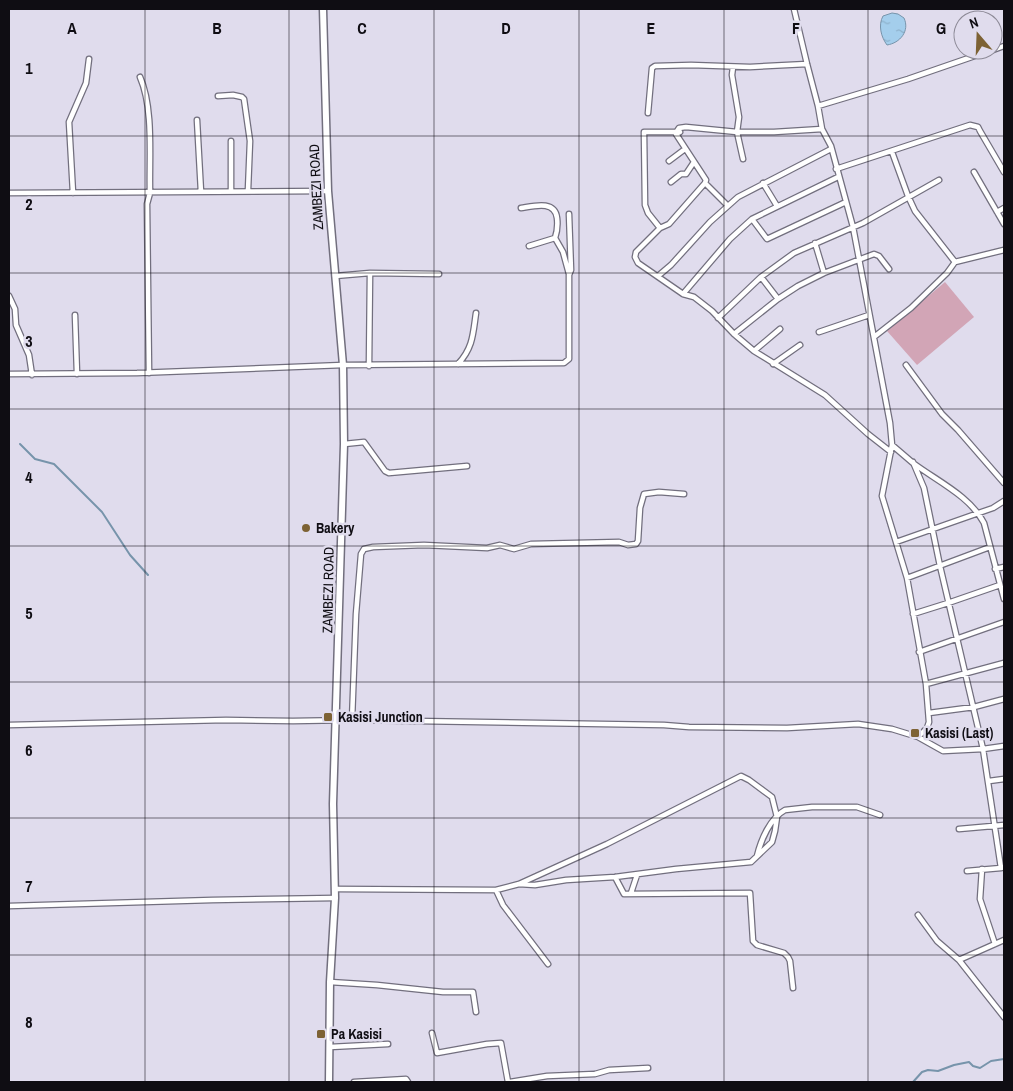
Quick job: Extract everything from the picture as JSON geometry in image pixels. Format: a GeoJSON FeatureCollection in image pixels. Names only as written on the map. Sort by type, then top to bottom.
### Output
{"type":"FeatureCollection","features":[{"type":"Feature","properties":{"kind":"main road","name":"ZAMBEZI ROAD"},"geometry":{"type":"LineString","coordinates":[[323,9],[328,191],[343,365],[344,444],[333,804],[335,898],[330,982],[329,1082]]}},
{"type":"Feature","properties":{"kind":"street"},"geometry":{"type":"LineString","coordinates":[[794,9],[822,129],[831,149],[853,227],[890,422],[892,445],[882,496],[907,578],[926,684],[929,713],[928,725],[918,737]]}},
{"type":"Feature","properties":{"kind":"street"},"geometry":{"type":"LineString","coordinates":[[73,193],[69,122],[86,84],[89,59]]}},
{"type":"Feature","properties":{"kind":"street"},"geometry":{"type":"LineString","coordinates":[[818,106],[963,60]]}},
{"type":"Feature","properties":{"kind":"street"},"geometry":{"type":"LineString","coordinates":[[648,113],[652,68],[655,66],[734,67],[807,64]]}},
{"type":"Feature","properties":{"kind":"street"},"geometry":{"type":"LineString","coordinates":[[734,67],[732,75],[739,117],[737,132],[743,159]]}},
{"type":"Feature","properties":{"kind":"street"},"geometry":{"type":"LineString","coordinates":[[140,77],[147,95],[150,193],[147,204],[149,373]]}},
{"type":"Feature","properties":{"kind":"street"},"geometry":{"type":"LineString","coordinates":[[218,96],[233,95],[244,99],[250,140],[248,190]]}},
{"type":"Feature","properties":{"kind":"street"},"geometry":{"type":"LineString","coordinates":[[197,120],[201,192]]}},
{"type":"Feature","properties":{"kind":"street"},"geometry":{"type":"LineString","coordinates":[[836,169],[974,125],[980,131],[1004,172]]}},
{"type":"Feature","properties":{"kind":"street"},"geometry":{"type":"LineString","coordinates":[[680,132],[677,131],[679,128],[686,127],[737,132],[822,129]]}},
{"type":"Feature","properties":{"kind":"street"},"geometry":{"type":"LineString","coordinates":[[660,228],[648,213],[645,205],[644,132],[680,132]]}},
{"type":"Feature","properties":{"kind":"street"},"geometry":{"type":"LineString","coordinates":[[680,132],[676,134],[706,180],[705,183],[726,205]]}},
{"type":"Feature","properties":{"kind":"street"},"geometry":{"type":"LineString","coordinates":[[230,141],[231,191]]}},
{"type":"Feature","properties":{"kind":"street"},"geometry":{"type":"LineString","coordinates":[[669,161],[685,149]]}},
{"type":"Feature","properties":{"kind":"street"},"geometry":{"type":"LineString","coordinates":[[658,276],[726,205],[750,189],[790,171],[831,149]]}},
{"type":"Feature","properties":{"kind":"street"},"geometry":{"type":"LineString","coordinates":[[892,152],[915,211],[955,262]]}},
{"type":"Feature","properties":{"kind":"street"},"geometry":{"type":"LineString","coordinates":[[671,182],[681,174],[686,174],[694,162]]}},
{"type":"Feature","properties":{"kind":"street"},"geometry":{"type":"LineString","coordinates":[[974,172],[1004,224]]}},
{"type":"Feature","properties":{"kind":"street"},"geometry":{"type":"LineString","coordinates":[[683,294],[730,239],[752,219],[838,177]]}},
{"type":"Feature","properties":{"kind":"street"},"geometry":{"type":"LineString","coordinates":[[718,318],[761,277],[794,253],[872,218],[939,180]]}},
{"type":"Feature","properties":{"kind":"street"},"geometry":{"type":"LineString","coordinates":[[705,183],[669,224],[660,228],[636,252],[635,257],[638,263],[683,294],[694,297],[754,351],[825,395],[891,452]]}},
{"type":"Feature","properties":{"kind":"street"},"geometry":{"type":"LineString","coordinates":[[763,183],[777,206]]}},
{"type":"Feature","properties":{"kind":"street"},"geometry":{"type":"LineString","coordinates":[[9,193],[150,193],[248,190],[328,191]]}},
{"type":"Feature","properties":{"kind":"street"},"geometry":{"type":"LineString","coordinates":[[752,219],[767,239],[846,202]]}},
{"type":"Feature","properties":{"kind":"street"},"geometry":{"type":"LineString","coordinates":[[9,374],[149,373],[343,365],[568,362],[569,275],[563,252],[555,238],[558,228],[557,216],[552,208],[538,205],[521,208]]}},
{"type":"Feature","properties":{"kind":"street"},"geometry":{"type":"LineString","coordinates":[[998,212],[1004,208]]}},
{"type":"Feature","properties":{"kind":"street"},"geometry":{"type":"LineString","coordinates":[[569,214],[571,270],[569,275]]}},
{"type":"Feature","properties":{"kind":"street"},"geometry":{"type":"LineString","coordinates":[[528,246],[555,238]]}},
{"type":"Feature","properties":{"kind":"street"},"geometry":{"type":"LineString","coordinates":[[816,243],[824,272]]}},
{"type":"Feature","properties":{"kind":"street"},"geometry":{"type":"LineString","coordinates":[[874,337],[911,308],[947,273],[955,262],[1004,250]]}},
{"type":"Feature","properties":{"kind":"street"},"geometry":{"type":"LineString","coordinates":[[734,334],[778,299],[824,272],[870,255],[877,255],[889,269]]}},
{"type":"Feature","properties":{"kind":"street"},"geometry":{"type":"LineString","coordinates":[[370,273],[370,366]]}},
{"type":"Feature","properties":{"kind":"street"},"geometry":{"type":"LineString","coordinates":[[335,276],[370,273],[439,274]]}},
{"type":"Feature","properties":{"kind":"street"},"geometry":{"type":"LineString","coordinates":[[761,277],[778,299]]}},
{"type":"Feature","properties":{"kind":"street"},"geometry":{"type":"LineString","coordinates":[[9,296],[15,309],[16,324],[29,354],[32,374]]}},
{"type":"Feature","properties":{"kind":"street"},"geometry":{"type":"LineString","coordinates":[[458,364],[472,344],[476,313]]}},
{"type":"Feature","properties":{"kind":"street"},"geometry":{"type":"LineString","coordinates":[[819,332],[869,315]]}},
{"type":"Feature","properties":{"kind":"street"},"geometry":{"type":"LineString","coordinates":[[75,316],[77,374]]}},
{"type":"Feature","properties":{"kind":"street"},"geometry":{"type":"LineString","coordinates":[[754,351],[780,329]]}},
{"type":"Feature","properties":{"kind":"street"},"geometry":{"type":"LineString","coordinates":[[774,364],[800,345]]}},
{"type":"Feature","properties":{"kind":"street"},"geometry":{"type":"LineString","coordinates":[[906,365],[942,414],[1004,483]]}},
{"type":"Feature","properties":{"kind":"street"},"geometry":{"type":"LineString","coordinates":[[344,444],[364,442],[389,474],[467,466]]}},
{"type":"Feature","properties":{"kind":"street"},"geometry":{"type":"LineString","coordinates":[[892,445],[979,513],[984,524],[1004,599]]}},
{"type":"Feature","properties":{"kind":"street"},"geometry":{"type":"LineString","coordinates":[[913,462],[924,488],[948,603],[974,707],[989,781],[994,826],[1002,867],[967,871]]}},
{"type":"Feature","properties":{"kind":"street"},"geometry":{"type":"LineString","coordinates":[[352,720],[357,596],[361,554],[364,549],[424,545],[487,548],[500,545],[514,549],[531,544],[618,542],[633,545],[638,541],[640,508],[644,494],[659,492],[684,494]]}},
{"type":"Feature","properties":{"kind":"street"},"geometry":{"type":"LineString","coordinates":[[896,542],[998,506],[1004,501]]}},
{"type":"Feature","properties":{"kind":"street"},"geometry":{"type":"LineString","coordinates":[[907,578],[990,547]]}},
{"type":"Feature","properties":{"kind":"street"},"geometry":{"type":"LineString","coordinates":[[995,568],[1004,567]]}},
{"type":"Feature","properties":{"kind":"street"},"geometry":{"type":"LineString","coordinates":[[912,614],[1000,585]]}},
{"type":"Feature","properties":{"kind":"street"},"geometry":{"type":"LineString","coordinates":[[919,652],[1004,622]]}},
{"type":"Feature","properties":{"kind":"street"},"geometry":{"type":"LineString","coordinates":[[926,684],[1004,663]]}},
{"type":"Feature","properties":{"kind":"street"},"geometry":{"type":"LineString","coordinates":[[929,713],[974,707],[1004,699]]}},
{"type":"Feature","properties":{"kind":"street"},"geometry":{"type":"LineString","coordinates":[[9,724],[226,720],[352,720],[787,728],[858,724],[892,728],[918,737],[943,751],[1004,746]]}},
{"type":"Feature","properties":{"kind":"street"},"geometry":{"type":"LineString","coordinates":[[334,889],[496,890],[519,884],[652,822],[741,776],[772,797],[777,817],[776,831],[772,842],[751,862],[615,877],[566,880],[535,885],[519,884]]}},
{"type":"Feature","properties":{"kind":"street"},"geometry":{"type":"LineString","coordinates":[[989,781],[1004,779]]}},
{"type":"Feature","properties":{"kind":"street"},"geometry":{"type":"LineString","coordinates":[[757,856],[759,846],[767,830],[785,810],[812,807],[857,807],[880,815]]}},
{"type":"Feature","properties":{"kind":"street"},"geometry":{"type":"LineString","coordinates":[[959,829],[1004,825]]}},
{"type":"Feature","properties":{"kind":"street"},"geometry":{"type":"LineString","coordinates":[[982,869],[980,899],[995,944]]}},
{"type":"Feature","properties":{"kind":"street"},"geometry":{"type":"LineString","coordinates":[[631,893],[638,874]]}},
{"type":"Feature","properties":{"kind":"street"},"geometry":{"type":"LineString","coordinates":[[615,877],[624,894],[750,893],[753,941],[757,945],[784,953],[788,957],[793,988]]}},
{"type":"Feature","properties":{"kind":"street"},"geometry":{"type":"LineString","coordinates":[[496,890],[503,905],[548,964]]}},
{"type":"Feature","properties":{"kind":"street"},"geometry":{"type":"LineString","coordinates":[[9,906],[335,898]]}},
{"type":"Feature","properties":{"kind":"street"},"geometry":{"type":"LineString","coordinates":[[918,915],[937,941],[959,960],[1004,1017]]}},
{"type":"Feature","properties":{"kind":"street"},"geometry":{"type":"LineString","coordinates":[[959,960],[1004,940]]}},
{"type":"Feature","properties":{"kind":"street"},"geometry":{"type":"LineString","coordinates":[[330,982],[443,992],[473,992],[476,1012]]}},
{"type":"Feature","properties":{"kind":"street"},"geometry":{"type":"LineString","coordinates":[[432,1033],[437,1053],[501,1043],[509,1082],[548,1076],[595,1074],[609,1070],[648,1068]]}},
{"type":"Feature","properties":{"kind":"street"},"geometry":{"type":"LineString","coordinates":[[330,1047],[388,1044]]}},
{"type":"Feature","properties":{"kind":"street"},"geometry":{"type":"LineString","coordinates":[[354,1082],[406,1078],[408,1082]]}},
{"type":"Feature","properties":{"kind":"shaded area"},"geometry":{"type":"Polygon","coordinates":[[[945,282],[974,317],[917,365],[887,331],[945,282]]]}},
{"type":"Feature","properties":{"kind":"water"},"geometry":{"type":"Polygon","coordinates":[[[892,13],[904,18],[906,27],[900,39],[887,45],[880,27],[883,16],[892,13]]]}},
{"type":"Feature","properties":{"kind":"waterway"},"geometry":{"type":"LineString","coordinates":[[20,444],[35,459],[54,464],[102,512],[130,555],[148,575]]}},
{"type":"Feature","properties":{"kind":"waterway"},"geometry":{"type":"LineString","coordinates":[[913,1082],[922,1072],[928,1070],[938,1071],[969,1062],[973,1066],[980,1068],[991,1061],[1004,1059]]}},
{"type":"Feature","properties":{"kind":"place","name":"Bakery"},"geometry":{"type":"Point","coordinates":[306,528]}},
{"type":"Feature","properties":{"kind":"place","name":"Kasisi Junction"},"geometry":{"type":"Point","coordinates":[328,717]}},
{"type":"Feature","properties":{"kind":"place","name":"Kasisi (Last)"},"geometry":{"type":"Point","coordinates":[915,733]}},
{"type":"Feature","properties":{"kind":"place","name":"Pa Kasisi"},"geometry":{"type":"Point","coordinates":[321,1034]}}]}
